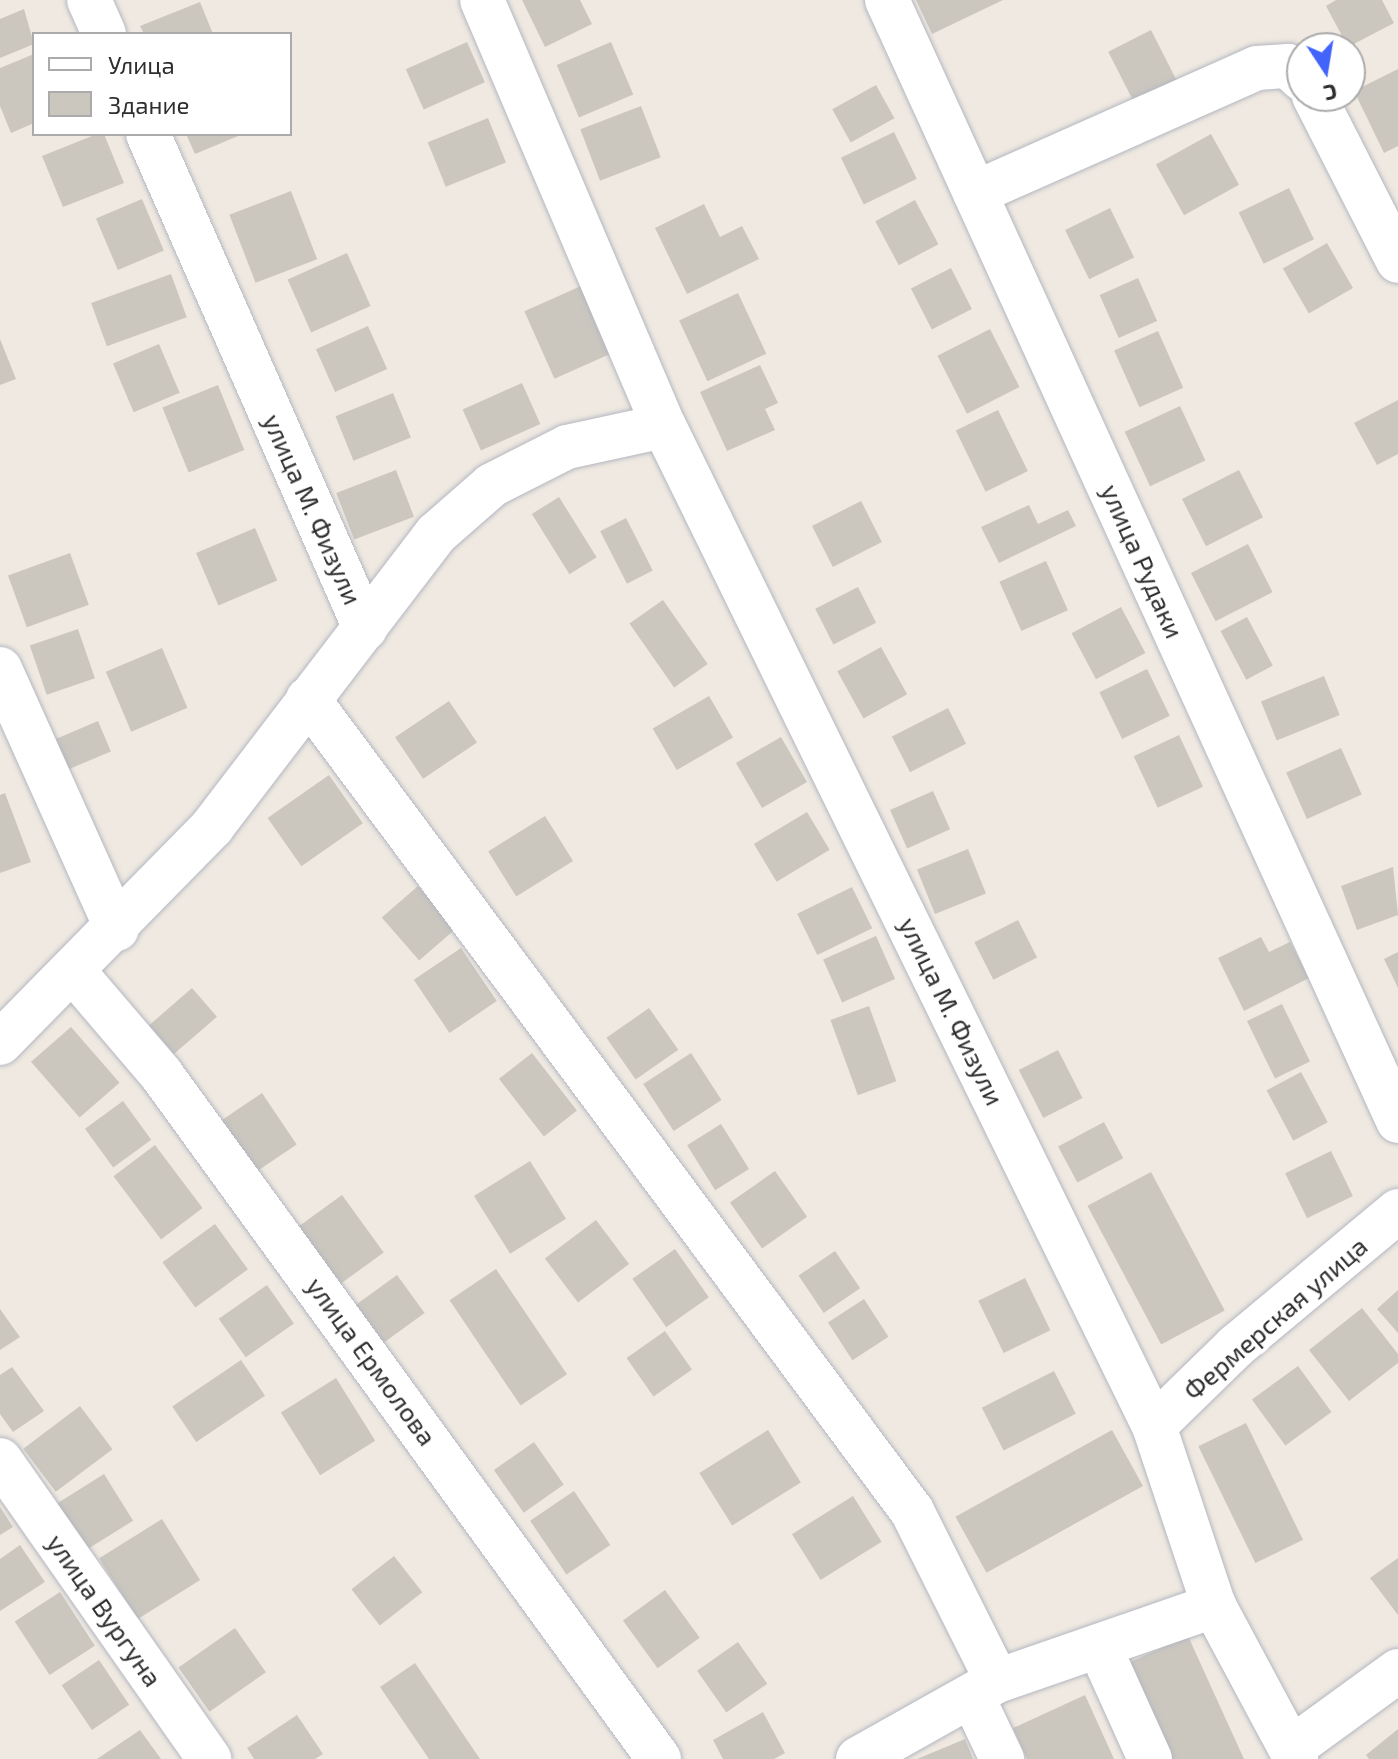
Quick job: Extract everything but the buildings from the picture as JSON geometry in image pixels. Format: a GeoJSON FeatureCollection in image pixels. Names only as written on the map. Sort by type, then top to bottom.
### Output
{"type":"FeatureCollection","features":[{"type":"Feature","properties":{"kind":"street"},"geometry":{"type":"LineString","coordinates":[[89,0],[103,32]]}},
{"type":"Feature","properties":{"kind":"street","name":"улица М. Физули"},"geometry":{"type":"LineString","coordinates":[[482,0],[664,426],[1154,1426],[1214,1606],[1294,1753]]}},
{"type":"Feature","properties":{"kind":"street","name":"улица Рудаки"},"geometry":{"type":"LineString","coordinates":[[887,0],[1398,1121]]}},
{"type":"Feature","properties":{"kind":"street"},"geometry":{"type":"LineString","coordinates":[[975,193],[1257,68],[1286,66]]}},
{"type":"Feature","properties":{"kind":"street"},"geometry":{"type":"LineString","coordinates":[[1322,112],[1398,261]]}},
{"type":"Feature","properties":{"kind":"street","name":"улица М. Физули"},"geometry":{"type":"LineString","coordinates":[[149,136],[365,628],[436,534],[492,485],[567,447],[664,426]]}},
{"type":"Feature","properties":{"kind":"street"},"geometry":{"type":"LineString","coordinates":[[0,1043],[117,929],[212,827],[365,628]]}},
{"type":"Feature","properties":{"kind":"street"},"geometry":{"type":"LineString","coordinates":[[0,669],[117,929]]}},
{"type":"Feature","properties":{"kind":"street"},"geometry":{"type":"LineString","coordinates":[[308,699],[912,1511],[985,1688],[1002,1759]]}},
{"type":"Feature","properties":{"kind":"street","name":"улица Ермолова"},"geometry":{"type":"LineString","coordinates":[[74,972],[161,1074],[659,1759]]}},
{"type":"Feature","properties":{"kind":"street","name":"Фермерская улица"},"geometry":{"type":"LineString","coordinates":[[1154,1426],[1236,1346],[1398,1211]]}},
{"type":"Feature","properties":{"kind":"street","name":"улица Вургуна"},"geometry":{"type":"LineString","coordinates":[[0,1460],[209,1759]]}},
{"type":"Feature","properties":{"kind":"street"},"geometry":{"type":"LineString","coordinates":[[862,1758],[985,1688],[1214,1606]]}},
{"type":"Feature","properties":{"kind":"street"},"geometry":{"type":"LineString","coordinates":[[1099,1646],[1150,1759]]}},
{"type":"Feature","properties":{"kind":"street"},"geometry":{"type":"LineString","coordinates":[[1294,1753],[1398,1671]]}}]}
